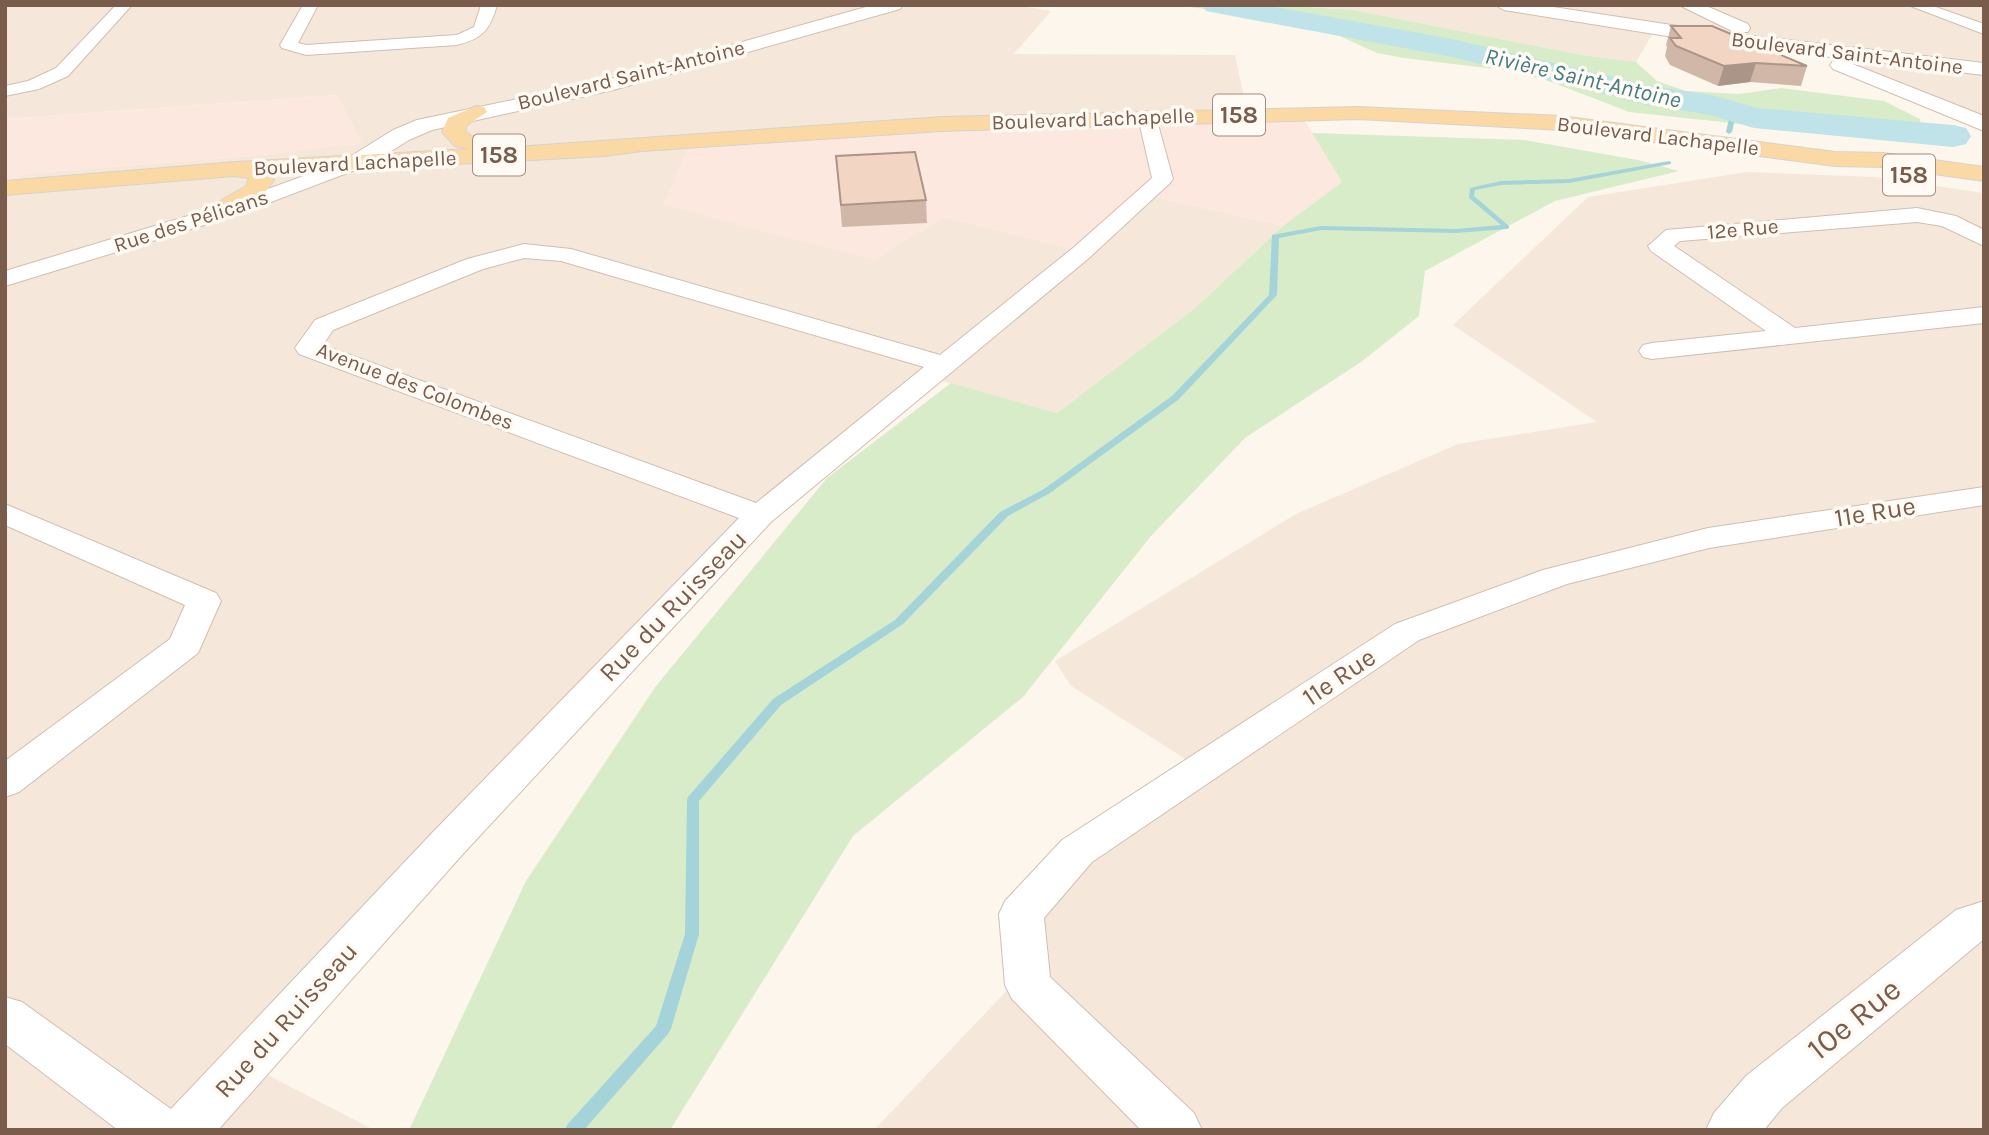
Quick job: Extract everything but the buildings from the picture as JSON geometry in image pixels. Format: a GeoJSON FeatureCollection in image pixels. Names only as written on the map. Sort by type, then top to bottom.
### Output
{"type":"FeatureCollection","features":[{"type":"Feature","properties":{"kind":"main road"},"geometry":{"type":"LineString","coordinates":[[476,112],[456,122],[453,132],[463,141],[489,146]]}},
{"type":"Feature","properties":{"kind":"main road","name":"Boulevard Lachapelle"},"geometry":{"type":"LineString","coordinates":[[5,179],[302,156],[364,158],[605,149],[642,144],[942,124],[1358,113],[1561,123],[1835,159],[1883,160],[1984,174]]}},
{"type":"Feature","properties":{"kind":"main road","name":"Boulevard Lachapelle"},"geometry":{"type":"LineString","coordinates":[[236,169],[489,146],[608,140],[642,144]]}},
{"type":"Feature","properties":{"kind":"main road","name":"Boulevard Lachapelle"},"geometry":{"type":"LineString","coordinates":[[1835,159],[1887,172],[1984,185]]}},
{"type":"Feature","properties":{"kind":"main road"},"geometry":{"type":"LineString","coordinates":[[1939,167],[1984,162]]}},
{"type":"Feature","properties":{"kind":"main road"},"geometry":{"type":"LineString","coordinates":[[217,213],[255,191],[262,180],[257,172],[236,169]]}},
{"type":"Feature","properties":{"kind":"main road","name":"158"},"geometry":{"type":"LineString","coordinates":[[5,188],[236,169]]}},
{"type":"Feature","properties":{"kind":"street"},"geometry":{"type":"LineString","coordinates":[[5,91],[33,85],[62,72],[125,5]]}},
{"type":"Feature","properties":{"kind":"street"},"geometry":{"type":"LineString","coordinates":[[311,5],[288,45],[293,48],[306,50],[457,40],[474,36],[482,30],[489,5]]}},
{"type":"Feature","properties":{"kind":"street","name":"Boulevard Saint-Antoine"},"geometry":{"type":"LineString","coordinates":[[364,158],[425,125],[606,86],[894,5]]}},
{"type":"Feature","properties":{"kind":"street","name":"Boulevard Saint-Antoine"},"geometry":{"type":"LineString","coordinates":[[1504,5],[1785,46],[1984,69]]}},
{"type":"Feature","properties":{"kind":"street"},"geometry":{"type":"LineString","coordinates":[[1688,5],[1984,124]]}},
{"type":"Feature","properties":{"kind":"street"},"geometry":{"type":"LineString","coordinates":[[1915,5],[1984,29]]}},
{"type":"Feature","properties":{"kind":"street"},"geometry":{"type":"LineString","coordinates":[[1785,46],[1799,56],[1984,134]]}},
{"type":"Feature","properties":{"kind":"street","name":"Rue du Ruisseau"},"geometry":{"type":"LineString","coordinates":[[185,1130],[447,844],[760,514],[1082,253],[1163,179],[1147,117]]}},
{"type":"Feature","properties":{"kind":"street","name":"Rue des Pélicans"},"geometry":{"type":"LineString","coordinates":[[5,279],[311,182],[364,158]]}},
{"type":"Feature","properties":{"kind":"street","name":"12e Rue"},"geometry":{"type":"LineString","coordinates":[[1790,336],[1659,246],[1674,235],[1917,215],[1948,221],[1984,239]]}},
{"type":"Feature","properties":{"kind":"street","name":"Avenue des Colombes"},"geometry":{"type":"LineString","coordinates":[[760,514],[308,348],[324,325],[475,264],[524,251],[575,258],[945,365]]}},
{"type":"Feature","properties":{"kind":"street"},"geometry":{"type":"LineString","coordinates":[[1652,351],[1984,315]]}},
{"type":"Feature","properties":{"kind":"street","name":"11e Rue"},"geometry":{"type":"LineString","coordinates":[[1176,1130],[1028,985],[1021,914],[1077,851],[1407,632],[1555,577],[1708,538],[1984,496]]}},
{"type":"Feature","properties":{"kind":"street"},"geometry":{"type":"LineString","coordinates":[[5,513],[204,601],[185,645],[5,782]]}},
{"type":"Feature","properties":{"kind":"street","name":"10e Rue"},"geometry":{"type":"LineString","coordinates":[[1732,1130],[1764,1093],[1972,923],[1984,919]]}},
{"type":"Feature","properties":{"kind":"street"},"geometry":{"type":"LineString","coordinates":[[5,1017],[159,1130]]}},
{"type":"Feature","properties":{"kind":"shaded area"},"geometry":{"type":"Polygon","coordinates":[[[5,5],[1016,5],[1051,11],[1014,54],[1235,55],[1248,115],[693,137],[873,259],[944,217],[1077,250],[1146,195],[1283,226],[1194,309],[1057,413],[917,374],[761,507],[247,1064],[374,1130],[5,1130],[5,192],[21,174],[252,156],[361,143],[337,95],[5,119],[5,5]]]}},
{"type":"Feature","properties":{"kind":"shaded area"},"geometry":{"type":"Polygon","coordinates":[[[1279,5],[1984,5],[1984,117],[1821,52],[1656,28],[1636,62],[1582,55],[1353,10],[1279,5]]]}},
{"type":"Feature","properties":{"kind":"shaded area"},"geometry":{"type":"Polygon","coordinates":[[[337,95],[361,144],[252,156],[22,174],[5,192],[5,119],[337,95]]]}},
{"type":"Feature","properties":{"kind":"shaded area"},"geometry":{"type":"Polygon","coordinates":[[[1303,118],[1342,182],[1283,226],[1146,195],[1077,250],[944,217],[874,260],[663,205],[693,137],[1303,118]]]}},
{"type":"Feature","properties":{"kind":"shaded area"},"geometry":{"type":"Polygon","coordinates":[[[1747,172],[1875,177],[1984,193],[1984,1130],[874,1130],[1018,979],[1043,892],[1209,774],[1071,686],[1055,661],[1296,514],[1458,444],[1597,422],[1453,325],[1588,197],[1747,172]]]}},
{"type":"Feature","properties":{"kind":"green space"},"geometry":{"type":"Polygon","coordinates":[[[1173,5],[1279,5],[1353,10],[1582,55],[1636,62],[1657,81],[1686,91],[1739,94],[1781,88],[1884,101],[1920,119],[1922,136],[1814,132],[1629,112],[1528,73],[1377,53],[1309,22],[1173,5]]]}},
{"type":"Feature","properties":{"kind":"green space"},"geometry":{"type":"Polygon","coordinates":[[[1312,133],[1524,140],[1638,160],[1679,171],[1555,201],[1425,271],[1419,316],[1361,362],[1245,438],[1151,536],[1023,697],[853,836],[670,1130],[409,1130],[526,881],[656,686],[827,478],[951,383],[1057,413],[1194,309],[1283,226],[1342,182],[1312,133]]]}},
{"type":"Feature","properties":{"kind":"waterway","name":"Rivière Saint-Antoine"},"geometry":{"type":"LineString","coordinates":[[1216,5],[1452,48],[1648,95],[1716,106],[1754,118],[1953,136]]}},
{"type":"Feature","properties":{"kind":"waterway"},"geometry":{"type":"LineString","coordinates":[[1729,132],[1733,114]]}},
{"type":"Feature","properties":{"kind":"waterway"},"geometry":{"type":"LineString","coordinates":[[573,1130],[663,1029],[692,934],[693,800],[777,702],[899,622],[1004,514],[1047,491],[1175,398],[1273,295],[1275,237],[1321,228],[1456,231],[1507,227],[1471,197],[1472,189],[1501,183],[1569,181],[1669,163]]}}]}
